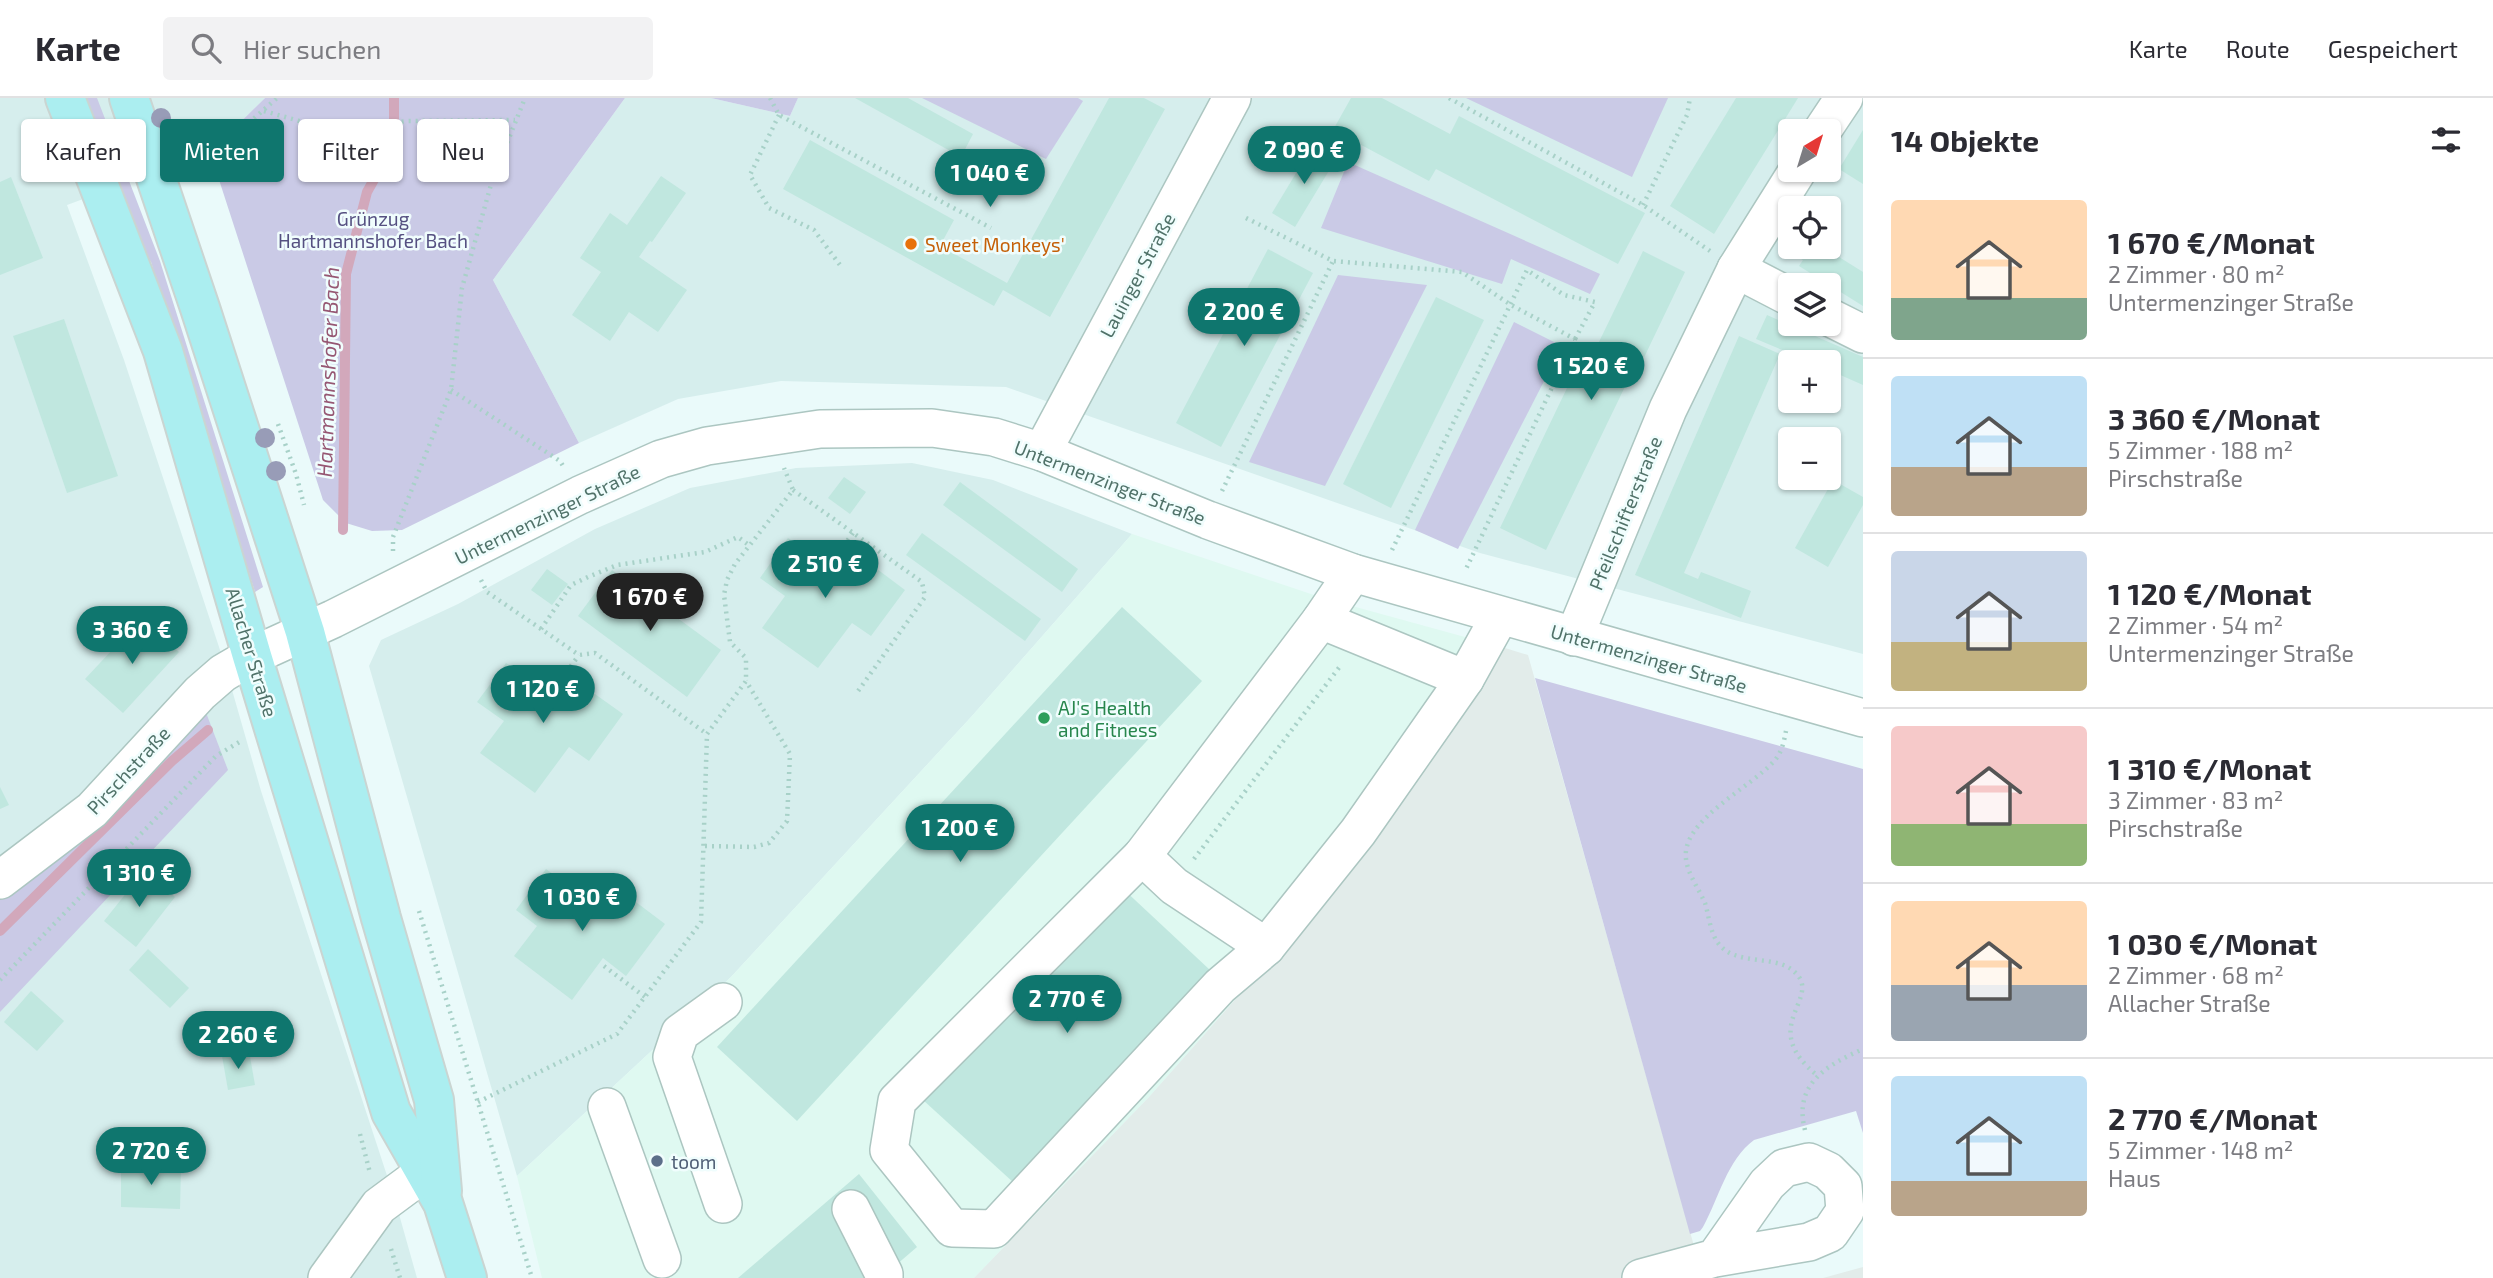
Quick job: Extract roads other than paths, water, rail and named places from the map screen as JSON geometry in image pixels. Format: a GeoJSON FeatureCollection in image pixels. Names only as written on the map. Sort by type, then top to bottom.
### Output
{"type":"FeatureCollection","features":[{"type":"Feature","properties":{"kind":"main road","name":"Allacher Straße"},"geometry":{"type":"LineString","coordinates":[[65,98],[163,351],[252,656],[391,1112],[434,1188],[467,1278]]}},
{"type":"Feature","properties":{"kind":"main road","name":"Allacher Straße"},"geometry":{"type":"LineString","coordinates":[[129,98],[305,632],[380,918],[434,1100],[434,1188]]}},
{"type":"Feature","properties":{"kind":"street","name":"Lauinger Straße"},"geometry":{"type":"LineString","coordinates":[[1042,452],[1232,98]]}},
{"type":"Feature","properties":{"kind":"street"},"geometry":{"type":"LineString","coordinates":[[1830,119],[1843,98]]}},
{"type":"Feature","properties":{"kind":"street","name":"Pfeilschifterstraße"},"geometry":{"type":"LineString","coordinates":[[1574,637],[1668,409],[1737,269],[1791,182]]}},
{"type":"Feature","properties":{"kind":"street"},"geometry":{"type":"LineString","coordinates":[[1737,269],[1778,291]]}},
{"type":"Feature","properties":{"kind":"street"},"geometry":{"type":"LineString","coordinates":[[1841,323],[1863,334]]}},
{"type":"Feature","properties":{"kind":"street","name":"Untermenzinger Straße"},"geometry":{"type":"LineString","coordinates":[[252,656],[580,495],[661,459],[707,446],[769,435],[831,428],[932,428],[994,437],[1042,452],[1208,520],[1366,576],[1794,699],[1861,710]]}},
{"type":"Feature","properties":{"kind":"street"},"geometry":{"type":"LineString","coordinates":[[1366,576],[1321,620],[1142,856],[897,1101],[889,1150],[952,1228],[994,1229],[1220,986],[1266,947],[1357,832],[1465,679],[1500,616]]}},
{"type":"Feature","properties":{"kind":"street"},"geometry":{"type":"LineString","coordinates":[[1321,620],[1465,679]]}},
{"type":"Feature","properties":{"kind":"street","name":"Pirschstraße"},"geometry":{"type":"LineString","coordinates":[[0,880],[92,810],[200,693],[223,673],[252,656]]}},
{"type":"Feature","properties":{"kind":"street"},"geometry":{"type":"LineString","coordinates":[[1142,856],[1174,886],[1266,947]]}},
{"type":"Feature","properties":{"kind":"street"},"geometry":{"type":"LineString","coordinates":[[723,1002],[680,1033],[672,1057],[723,1204]]}},
{"type":"Feature","properties":{"kind":"street"},"geometry":{"type":"LineString","coordinates":[[607,1107],[662,1259]]}},
{"type":"Feature","properties":{"kind":"street"},"geometry":{"type":"LineString","coordinates":[[1641,1278],[1714,1258],[1809,1242],[1830,1233],[1845,1211],[1843,1186],[1828,1171],[1809,1162],[1784,1168],[1767,1184],[1714,1258]]}},
{"type":"Feature","properties":{"kind":"street"},"geometry":{"type":"LineString","coordinates":[[327,1278],[379,1206],[434,1188]]}},
{"type":"Feature","properties":{"kind":"street"},"geometry":{"type":"LineString","coordinates":[[851,1209],[884,1278]]}},
{"type":"Feature","properties":{"kind":"waterway","name":"Hartmannshofer Bach"},"geometry":{"type":"LineString","coordinates":[[343,530],[346,274],[367,192],[394,144],[394,98]]}},
{"type":"Feature","properties":{"kind":"waterway","name":"Hartmannshofer Bach"},"geometry":{"type":"LineString","coordinates":[[0,931],[172,761],[208,730]]}},
{"type":"Feature","properties":{"kind":"place","name":"Sweet Monkeys'"},"geometry":{"type":"Point","coordinates":[911,244]}},
{"type":"Feature","properties":{"kind":"place","name":"AJ's Health and Fitness"},"geometry":{"type":"Point","coordinates":[1044,718]}},
{"type":"Feature","properties":{"kind":"place","name":"toom"},"geometry":{"type":"Point","coordinates":[657,1161]}},
{"type":"Feature","properties":{"kind":"park label","name":"Grünzug Hartmannshofer Bach"},"geometry":{"type":"Point","coordinates":[373,229]}}]}
